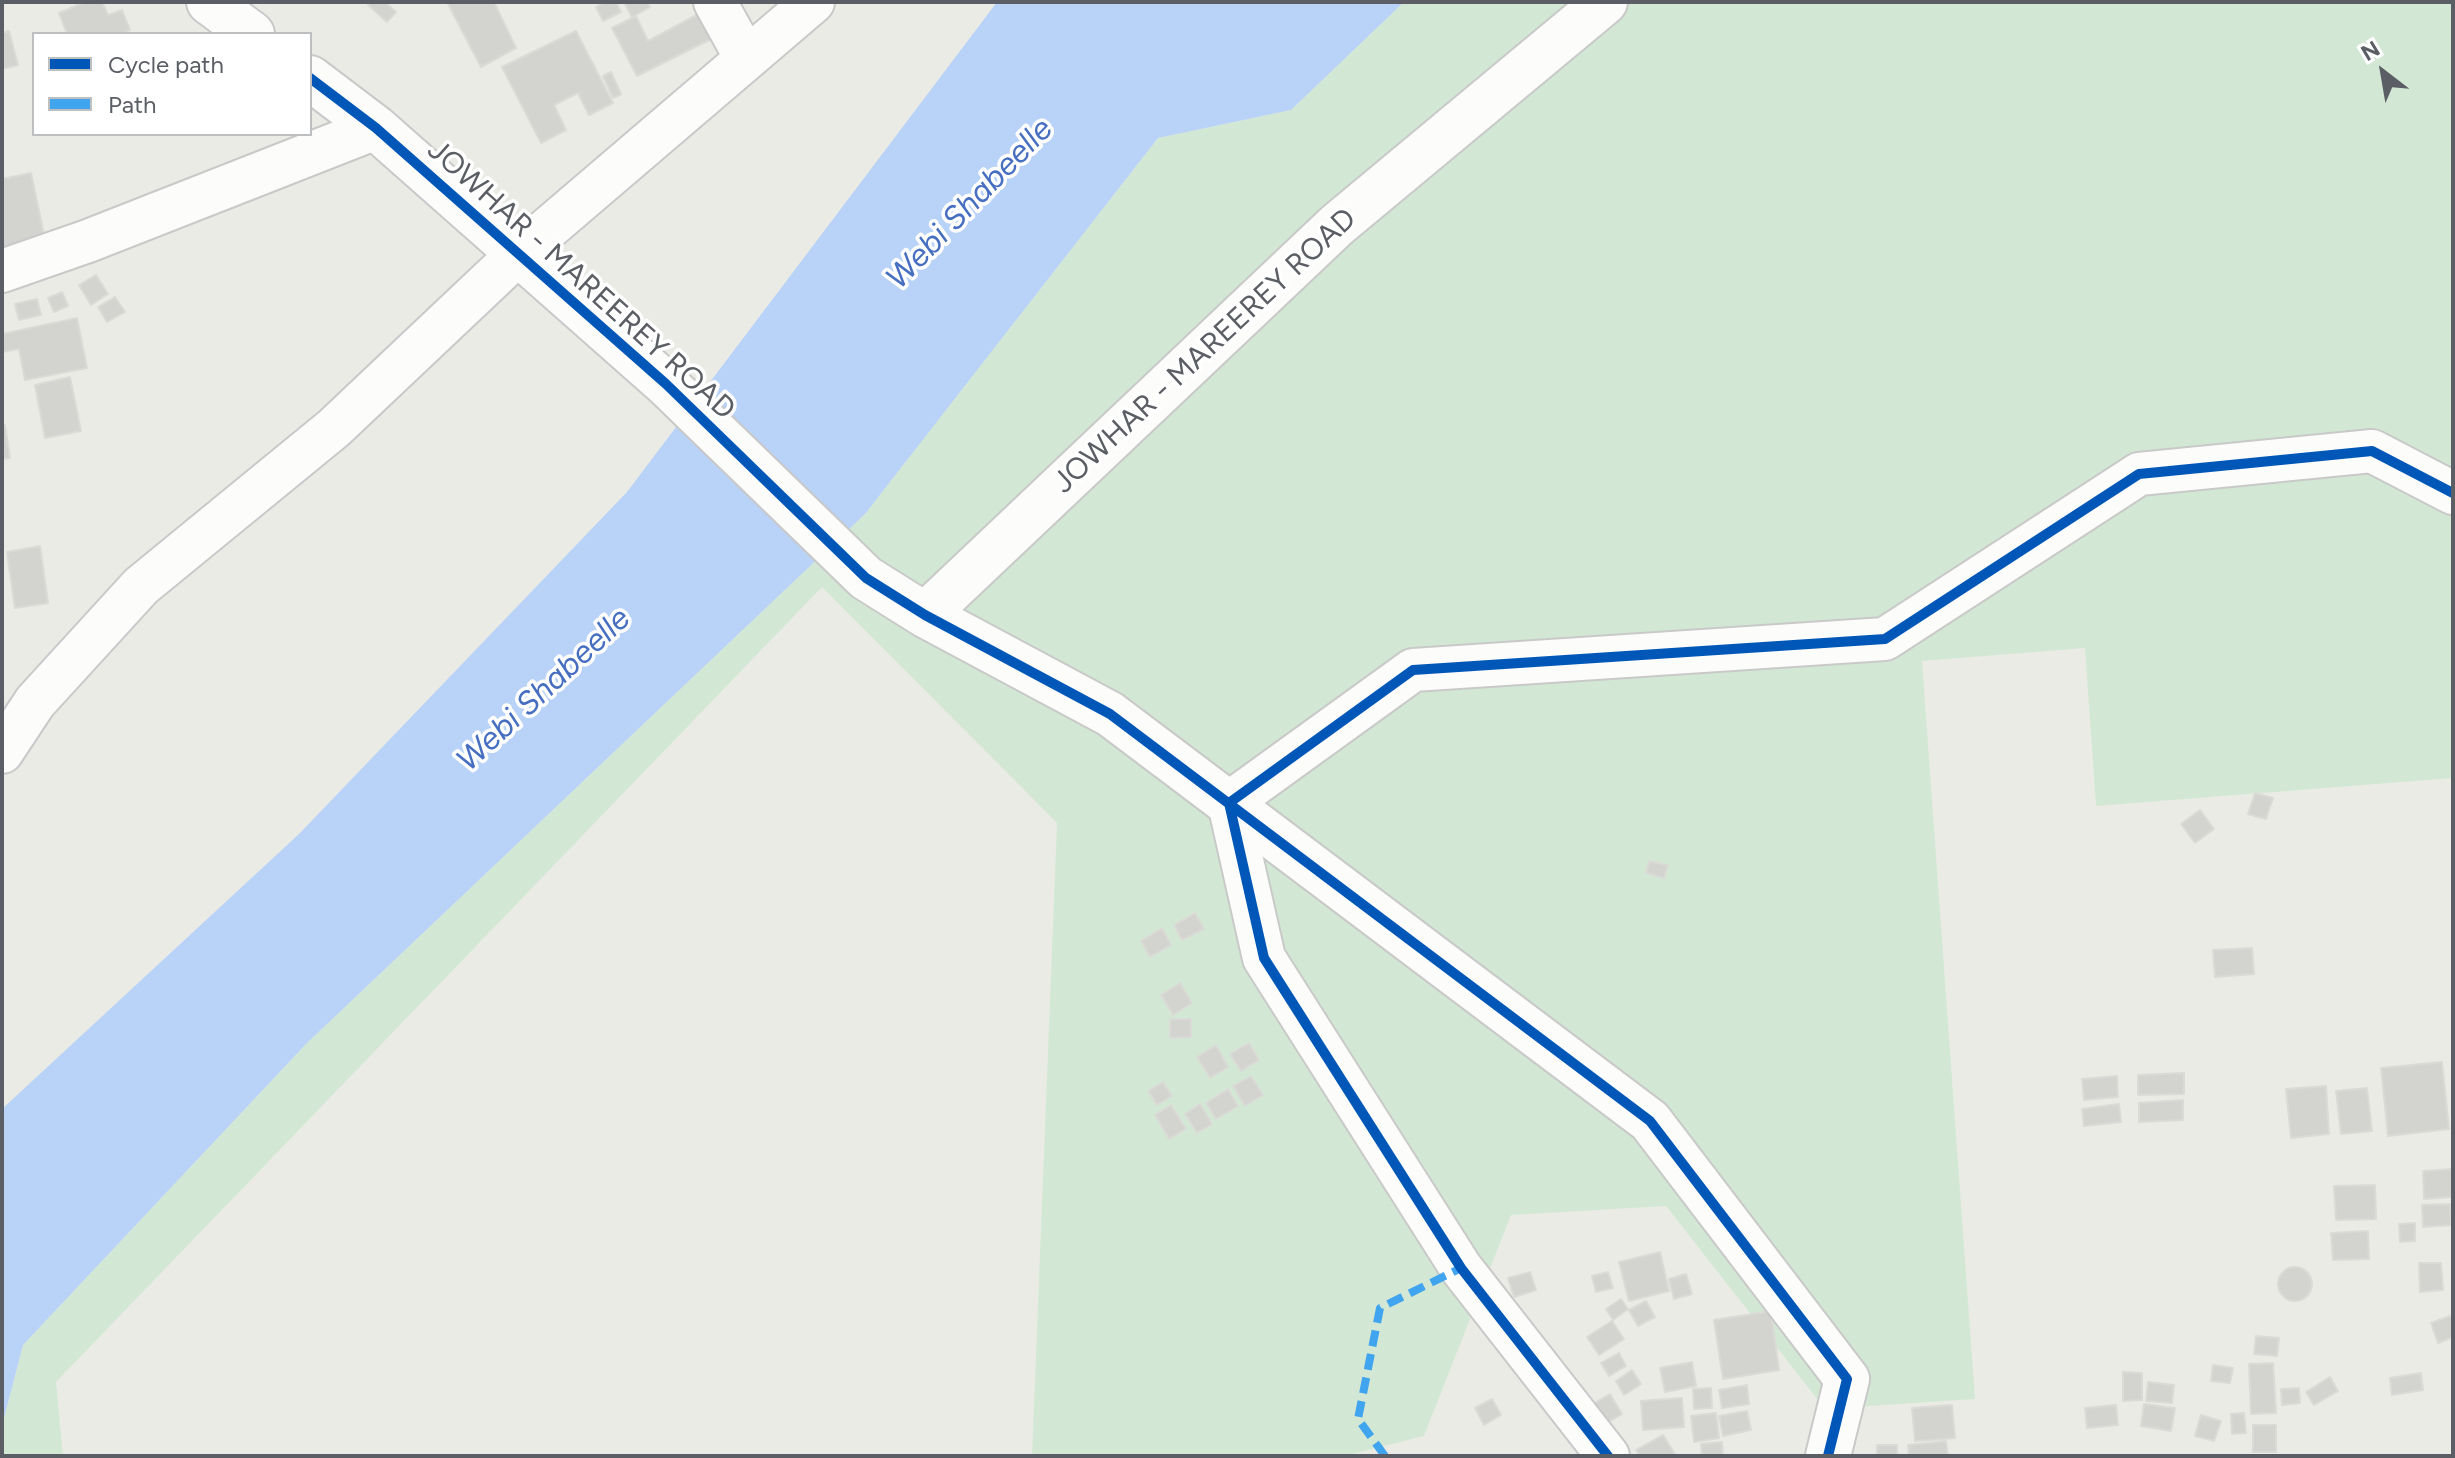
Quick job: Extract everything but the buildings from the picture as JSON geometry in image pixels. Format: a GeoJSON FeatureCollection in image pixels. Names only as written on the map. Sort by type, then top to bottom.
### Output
{"type":"FeatureCollection","features":[{"type":"Feature","properties":{"kind":"street"},"geometry":{"type":"LineString","coordinates":[[209,2],[249,32]]}},
{"type":"Feature","properties":{"kind":"street"},"geometry":{"type":"LineString","coordinates":[[715,2],[746,58]]}},
{"type":"Feature","properties":{"kind":"street"},"geometry":{"type":"LineString","coordinates":[[2,752],[18,703],[141,586],[334,428],[517,255],[813,2]]}},
{"type":"Feature","properties":{"kind":"street","name":"JOWHAR - MAREEREY ROAD"},"geometry":{"type":"LineString","coordinates":[[312,80],[376,128],[666,384],[866,578],[925,615],[1337,225],[1605,2]]}},
{"type":"Feature","properties":{"kind":"street"},"geometry":{"type":"LineString","coordinates":[[2,271],[88,241],[376,128]]}},
{"type":"Feature","properties":{"kind":"street"},"geometry":{"type":"LineString","coordinates":[[1229,803],[1413,670],[1885,639],[2139,474],[2372,451],[2453,493]]}},
{"type":"Feature","properties":{"kind":"street"},"geometry":{"type":"LineString","coordinates":[[925,615],[1110,714],[1650,1121],[1847,1379],[1828,1456]]}},
{"type":"Feature","properties":{"kind":"street"},"geometry":{"type":"LineString","coordinates":[[1229,803],[1264,958],[1461,1268],[1608,1456]]}},
{"type":"Feature","properties":{"kind":"green space"},"geometry":{"type":"Polygon","coordinates":[[[1404,2],[2453,2],[2453,778],[2096,806],[2085,648],[1922,661],[1975,1399],[1825,1409],[1666,1206],[1511,1215],[1424,1436],[1344,1456],[1032,1456],[1057,823],[822,587],[56,1382],[63,1456],[2,1456],[2,1426],[23,1345],[307,1043],[865,514],[1158,138],[1291,110],[1404,2]]]}},
{"type":"Feature","properties":{"kind":"water","name":"Webi Shabeelle"},"geometry":{"type":"Polygon","coordinates":[[[997,2],[1404,2],[1291,110],[1158,138],[865,514],[307,1043],[23,1345],[2,1426],[2,1109],[299,834],[627,492],[997,2]]]}},
{"type":"Feature","properties":{"kind":"marked path"},"geometry":{"type":"LineString","coordinates":[[1385,1456],[1358,1419],[1380,1308],[1461,1268]]}},
{"type":"Feature","properties":{"kind":"cycle path"},"geometry":{"type":"LineString","coordinates":[[312,80],[376,128],[666,384],[866,578],[925,615],[1110,714],[1650,1121],[1847,1379],[1828,1456]]}},
{"type":"Feature","properties":{"kind":"cycle path"},"geometry":{"type":"LineString","coordinates":[[1608,1456],[1461,1268],[1264,958],[1229,803],[1413,670],[1885,639],[2139,474],[2372,451],[2453,493]]}}]}
